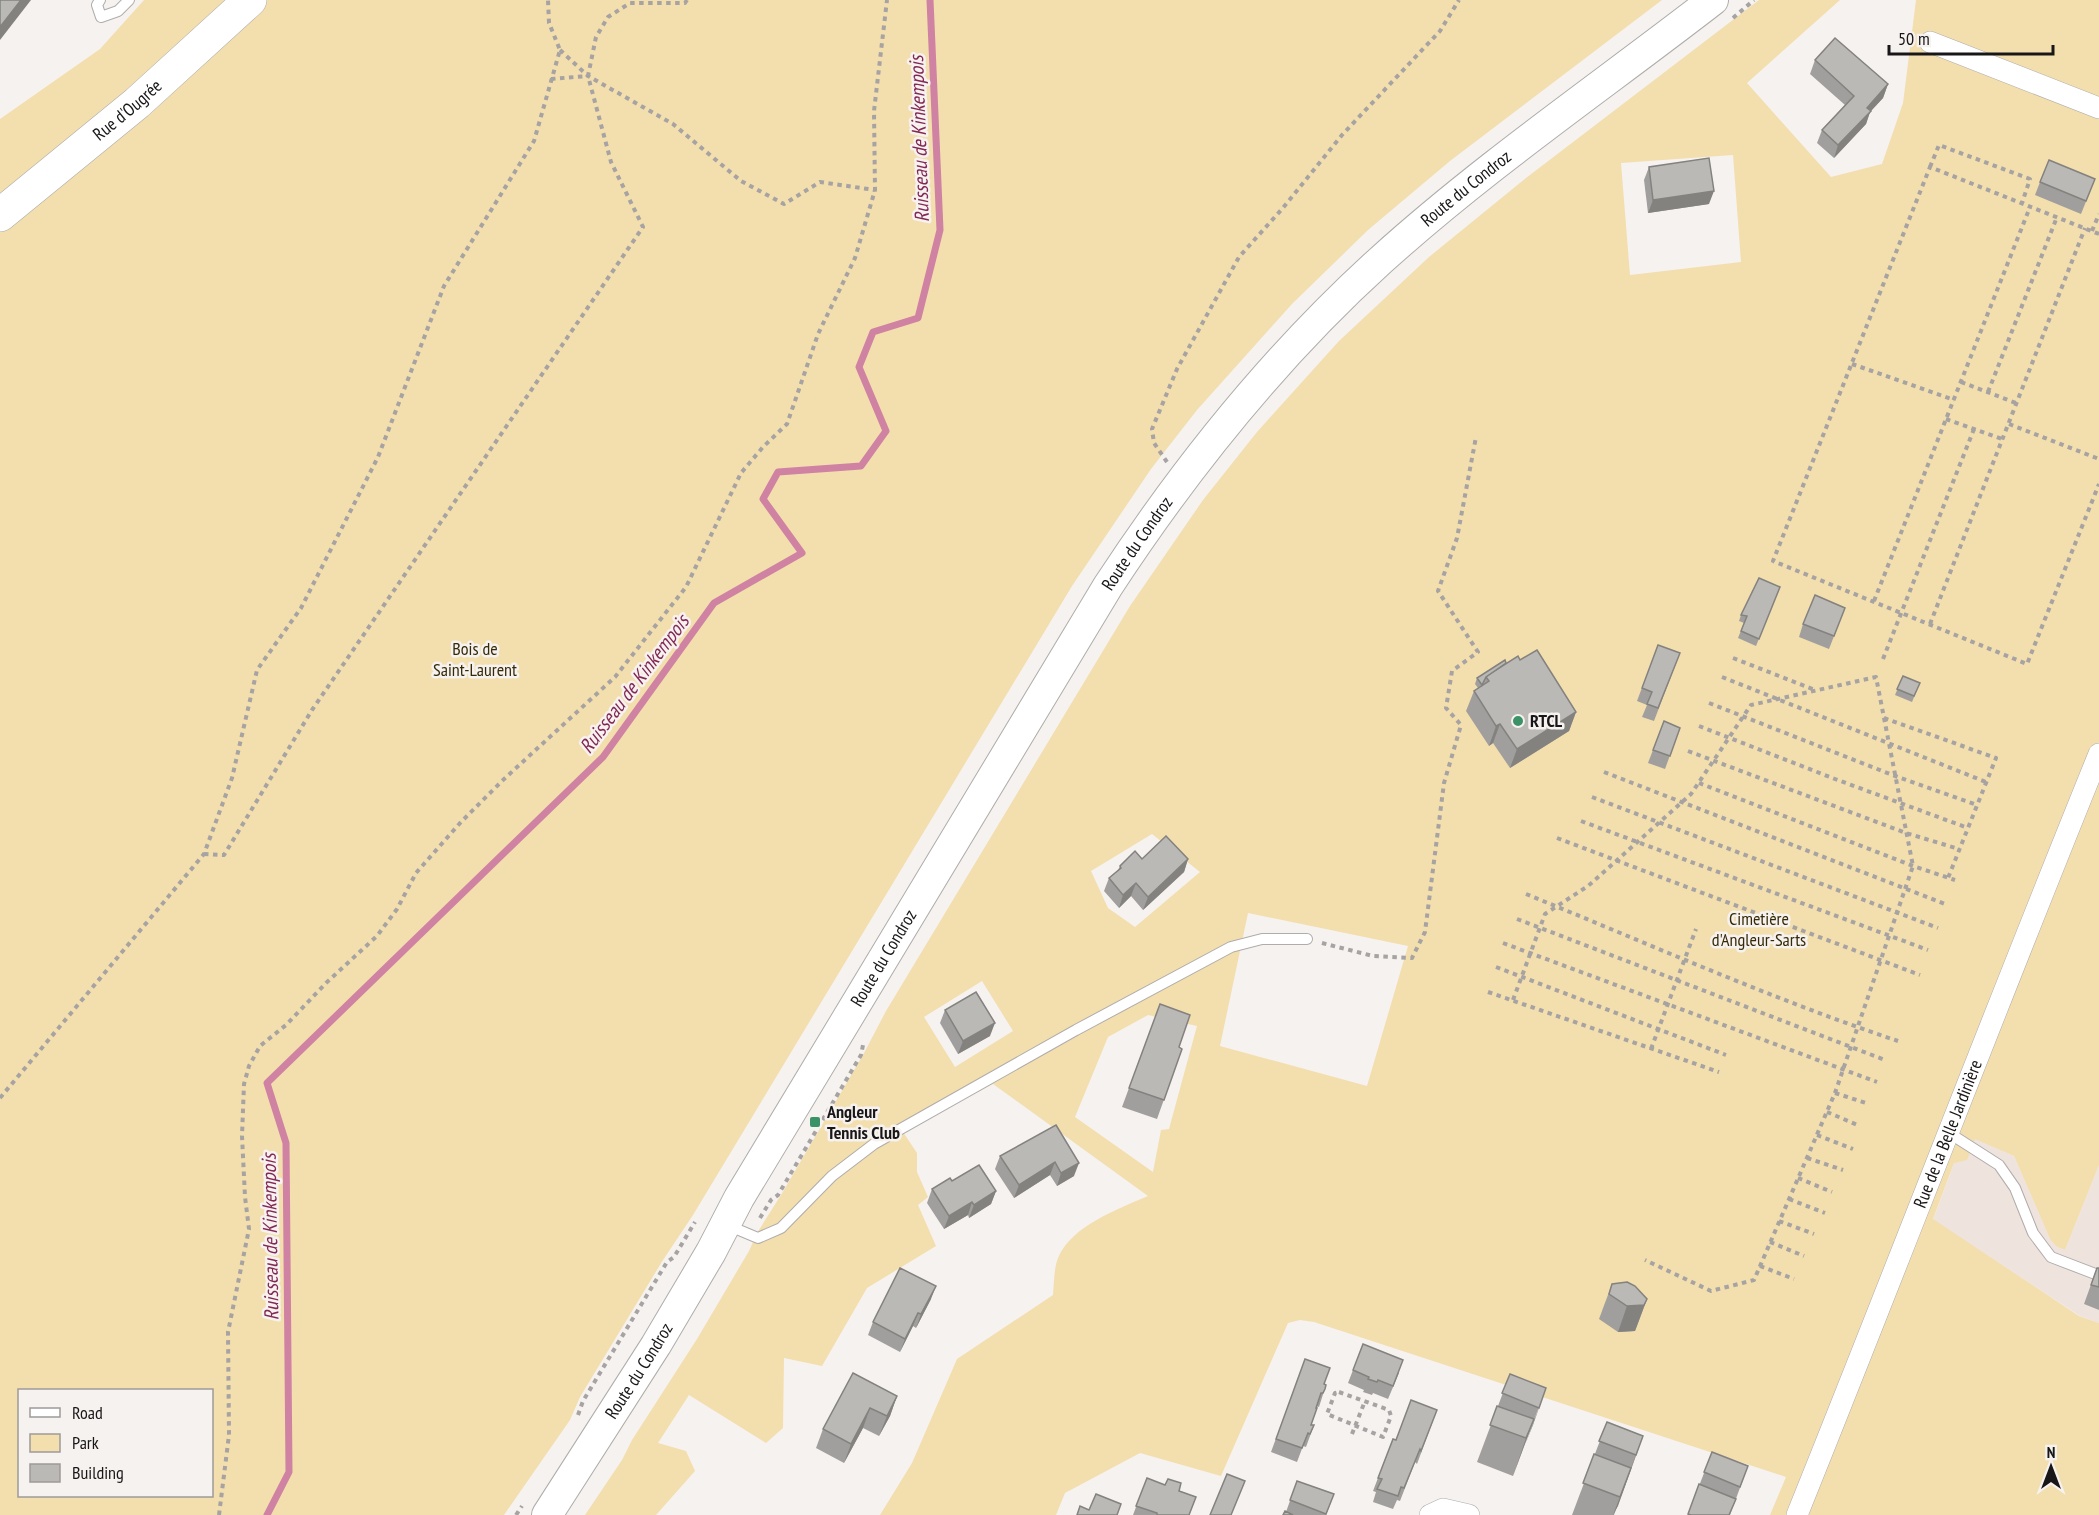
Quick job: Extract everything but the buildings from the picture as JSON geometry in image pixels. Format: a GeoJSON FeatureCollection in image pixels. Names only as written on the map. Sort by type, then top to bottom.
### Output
{"type":"FeatureCollection","features":[{"type":"Feature","properties":{"kind":"main road","name":"Rue d'Ougrée"},"geometry":{"type":"LineString","coordinates":[[0,215],[137,103],[250,0]]}},
{"type":"Feature","properties":{"kind":"main road","name":"Route du Condroz"},"geometry":{"type":"LineString","coordinates":[[547,1515],[656,1345],[726,1225],[739,1198],[1091,613],[1141,537],[1217,434],[1270,372],[1320,319],[1380,261],[1468,186],[1721,10]]}},
{"type":"Feature","properties":{"kind":"street"},"geometry":{"type":"LineString","coordinates":[[1930,42],[2099,108]]}},
{"type":"Feature","properties":{"kind":"street","name":"Rue de la Belle Jardinière"},"geometry":{"type":"LineString","coordinates":[[1797,1515],[1949,1133],[2010,972],[2099,754]]}},
{"type":"Feature","properties":{"kind":"street"},"geometry":{"type":"LineString","coordinates":[[1430,1515],[1443,1509],[1469,1515]]}},
{"type":"Feature","properties":{"kind":"lane"},"geometry":{"type":"LineString","coordinates":[[100,0],[97,5],[101,17],[118,10],[129,0]]}},
{"type":"Feature","properties":{"kind":"lane"},"geometry":{"type":"LineString","coordinates":[[726,1225],[758,1238],[782,1228],[831,1176],[874,1144],[1076,1030],[1231,947],[1262,939],[1307,939]]}},
{"type":"Feature","properties":{"kind":"lane"},"geometry":{"type":"LineString","coordinates":[[1949,1133],[1999,1165],[2015,1188],[2032,1233],[2051,1257],[2098,1275]]}},
{"type":"Feature","properties":{"kind":"path"},"geometry":{"type":"LineString","coordinates":[[548,0],[549,23],[560,50],[588,76],[673,124],[741,181],[784,204],[820,182],[875,190]]}},
{"type":"Feature","properties":{"kind":"path"},"geometry":{"type":"LineString","coordinates":[[204,854],[224,855],[312,710],[643,227],[611,162],[588,76],[596,37],[608,17],[630,3],[685,3],[687,0]]}},
{"type":"Feature","properties":{"kind":"path"},"geometry":{"type":"LineString","coordinates":[[219,1515],[229,1435],[228,1332],[249,1229],[242,1136],[244,1084],[249,1066],[260,1046],[286,1025],[326,983],[377,936],[397,909],[416,873],[461,822],[615,677],[687,587],[741,473],[787,424],[818,334],[855,258],[875,190],[874,111],[887,0]]}},
{"type":"Feature","properties":{"kind":"path"},"geometry":{"type":"LineString","coordinates":[[1185,476],[1164,459],[1154,444],[1152,429],[1177,369],[1239,257],[1282,209],[1342,135],[1440,31],[1459,0]]}},
{"type":"Feature","properties":{"kind":"path"},"geometry":{"type":"LineString","coordinates":[[1721,10],[1754,0]]}},
{"type":"Feature","properties":{"kind":"path"},"geometry":{"type":"LineString","coordinates":[[0,1098],[204,854],[232,778],[256,670],[301,608],[378,457],[444,286],[534,141],[560,50]]}},
{"type":"Feature","properties":{"kind":"path"},"geometry":{"type":"LineString","coordinates":[[551,79],[588,76]]}},
{"type":"Feature","properties":{"kind":"path"},"geometry":{"type":"LineString","coordinates":[[2022,203],[2030,179],[1939,145],[1773,561],[2027,664],[2099,484]]}},
{"type":"Feature","properties":{"kind":"path"},"geometry":{"type":"LineString","coordinates":[[1930,167],[2099,234]]}},
{"type":"Feature","properties":{"kind":"path"},"geometry":{"type":"LineString","coordinates":[[1874,602],[2030,207]]}},
{"type":"Feature","properties":{"kind":"path"},"geometry":{"type":"LineString","coordinates":[[2092,231],[2099,214]]}},
{"type":"Feature","properties":{"kind":"path"},"geometry":{"type":"LineString","coordinates":[[1988,392],[2057,217]]}},
{"type":"Feature","properties":{"kind":"path"},"geometry":{"type":"LineString","coordinates":[[1930,624],[2085,228]]}},
{"type":"Feature","properties":{"kind":"path"},"geometry":{"type":"LineString","coordinates":[[1852,364],[1954,400]]}},
{"type":"Feature","properties":{"kind":"path"},"geometry":{"type":"LineString","coordinates":[[1961,382],[2016,403]]}},
{"type":"Feature","properties":{"kind":"path"},"geometry":{"type":"LineString","coordinates":[[1946,419],[2002,439]]}},
{"type":"Feature","properties":{"kind":"path"},"geometry":{"type":"LineString","coordinates":[[2008,424],[2099,459]]}},
{"type":"Feature","properties":{"kind":"path"},"geometry":{"type":"LineString","coordinates":[[1883,659],[1974,429]]}},
{"type":"Feature","properties":{"kind":"path"},"geometry":{"type":"LineString","coordinates":[[1307,939],[1373,956],[1412,958],[1425,932],[1444,783],[1461,725],[1446,708],[1452,671],[1478,652],[1438,591],[1456,538],[1476,437]]}},
{"type":"Feature","properties":{"kind":"path"},"geometry":{"type":"LineString","coordinates":[[1733,658],[1816,691]]}},
{"type":"Feature","properties":{"kind":"path"},"geometry":{"type":"LineString","coordinates":[[1722,677],[1986,782]]}},
{"type":"Feature","properties":{"kind":"path"},"geometry":{"type":"LineString","coordinates":[[1513,1000],[1545,914],[1588,886],[1691,794],[1751,705],[1876,677],[1913,866],[1835,1093],[1754,1280],[1711,1291],[1645,1260]]}},
{"type":"Feature","properties":{"kind":"path"},"geometry":{"type":"LineString","coordinates":[[1710,703],[1895,776],[1977,805]]}},
{"type":"Feature","properties":{"kind":"path"},"geometry":{"type":"LineString","coordinates":[[1884,717],[1996,758],[1948,878]]}},
{"type":"Feature","properties":{"kind":"path"},"geometry":{"type":"LineString","coordinates":[[1699,726],[1968,828]]}},
{"type":"Feature","properties":{"kind":"path"},"geometry":{"type":"LineString","coordinates":[[1688,752],[1906,833],[1959,849]]}},
{"type":"Feature","properties":{"kind":"path"},"geometry":{"type":"LineString","coordinates":[[1604,772],[1945,904]]}},
{"type":"Feature","properties":{"kind":"path"},"geometry":{"type":"LineString","coordinates":[[1699,783],[1955,880]]}},
{"type":"Feature","properties":{"kind":"path"},"geometry":{"type":"LineString","coordinates":[[1592,797],[1938,928]]}},
{"type":"Feature","properties":{"kind":"path"},"geometry":{"type":"LineString","coordinates":[[1581,821],[1928,950]]}},
{"type":"Feature","properties":{"kind":"path"},"geometry":{"type":"LineString","coordinates":[[1557,838],[1920,975]]}},
{"type":"Feature","properties":{"kind":"path"},"geometry":{"type":"LineString","coordinates":[[1526,894],[1858,1028],[1898,1041]]}},
{"type":"Feature","properties":{"kind":"path"},"geometry":{"type":"LineString","coordinates":[[1516,919],[1885,1060]]}},
{"type":"Feature","properties":{"kind":"path"},"geometry":{"type":"LineString","coordinates":[[1651,1048],[1696,929]]}},
{"type":"Feature","properties":{"kind":"path"},"geometry":{"type":"LineString","coordinates":[[1503,944],[1877,1082]]}},
{"type":"Feature","properties":{"kind":"path"},"geometry":{"type":"LineString","coordinates":[[1496,967],[1726,1055]]}},
{"type":"Feature","properties":{"kind":"path"},"geometry":{"type":"LineString","coordinates":[[1488,992],[1719,1072]]}},
{"type":"Feature","properties":{"kind":"path"},"geometry":{"type":"LineString","coordinates":[[771,1200],[778,1195],[861,1055],[863,1045]]}},
{"type":"Feature","properties":{"kind":"path"},"geometry":{"type":"LineString","coordinates":[[1835,1093],[1869,1104]]}},
{"type":"Feature","properties":{"kind":"path"},"geometry":{"type":"LineString","coordinates":[[1827,1112],[1860,1126]]}},
{"type":"Feature","properties":{"kind":"path"},"geometry":{"type":"LineString","coordinates":[[1817,1135],[1853,1149]]}},
{"type":"Feature","properties":{"kind":"path"},"geometry":{"type":"LineString","coordinates":[[1807,1158],[1842,1170]]}},
{"type":"Feature","properties":{"kind":"path"},"geometry":{"type":"LineString","coordinates":[[1798,1178],[1832,1192]]}},
{"type":"Feature","properties":{"kind":"path"},"geometry":{"type":"LineString","coordinates":[[1789,1199],[1825,1213]]}},
{"type":"Feature","properties":{"kind":"path"},"geometry":{"type":"LineString","coordinates":[[581,1409],[583,1401],[667,1262],[674,1257],[696,1221]]}},
{"type":"Feature","properties":{"kind":"path"},"geometry":{"type":"LineString","coordinates":[[1779,1221],[1814,1234]]}},
{"type":"Feature","properties":{"kind":"path"},"geometry":{"type":"LineString","coordinates":[[1770,1242],[1804,1256]]}},
{"type":"Feature","properties":{"kind":"path"},"geometry":{"type":"LineString","coordinates":[[1760,1266],[1794,1279]]}},
{"type":"Feature","properties":{"kind":"path"},"geometry":{"type":"LineString","coordinates":[[1339,1392],[1365,1401],[1389,1410],[1391,1416],[1383,1437],[1328,1414],[1335,1393],[1339,1392]]}},
{"type":"Feature","properties":{"kind":"path"},"geometry":{"type":"LineString","coordinates":[[1352,1434],[1365,1401]]}},
{"type":"Feature","properties":{"kind":"shaded area"},"geometry":{"type":"Polygon","coordinates":[[[1975,1138],[2014,1156],[2050,1239],[2065,1250],[2099,1165],[2099,1323],[2080,1316],[1933,1220],[1954,1163],[1971,1147],[1975,1138]]]}},
{"type":"Feature","properties":{"kind":"green space","name":"Bois de Saint-Laurent"},"geometry":{"type":"Polygon","coordinates":[[[144,0],[1662,0],[1450,161],[1368,230],[1292,304],[1197,410],[1151,469],[1072,586],[693,1215],[580,1397],[570,1420],[504,1515],[0,1515],[0,119],[100,49],[144,0]]]}},
{"type":"Feature","properties":{"kind":"green space","name":"Cimetière d'Angleur-Sarts"},"geometry":{"type":"Polygon","coordinates":[[[1759,0],[1840,0],[1747,83],[1831,177],[1882,164],[1903,103],[1916,0],[2099,0],[2099,1165],[2065,1250],[2056,1246],[2050,1239],[2014,1156],[1975,1139],[1967,1160],[1954,1163],[1933,1219],[2079,1316],[2099,1323],[2099,1515],[1770,1515],[1786,1477],[1314,1322],[1300,1320],[1288,1323],[1221,1476],[1140,1453],[1065,1493],[1056,1515],[880,1515],[912,1463],[957,1359],[1053,1295],[1058,1258],[1073,1237],[1097,1220],[1148,1196],[993,1084],[903,1132],[917,1153],[917,1172],[928,1197],[918,1205],[936,1246],[867,1288],[822,1366],[784,1358],[783,1428],[766,1443],[689,1395],[658,1443],[686,1451],[695,1471],[656,1515],[585,1515],[697,1339],[863,1055],[886,1011],[1130,606],[1203,500],[1257,432],[1339,341],[1429,257],[1526,178],[1759,0]],[[1733,155],[1621,163],[1630,275],[1741,262],[1733,155]],[[1467,711],[1489,745],[1568,731],[1467,711]],[[1152,834],[1091,871],[1108,908],[1135,927],[1200,872],[1152,834]],[[1248,913],[1220,1046],[1367,1086],[1408,946],[1248,913]],[[982,981],[924,1017],[955,1067],[1013,1031],[982,981]],[[1148,1015],[1108,1037],[1075,1117],[1153,1172],[1161,1130],[1169,1129],[1197,1026],[1148,1015]]]}},
{"type":"Feature","properties":{"kind":"waterway","name":"Ruisseau de Kinkempois"},"geometry":{"type":"LineString","coordinates":[[267,1515],[289,1472],[286,1143],[267,1083],[603,757],[714,603],[802,553],[763,499],[778,472],[861,466],[886,431],[859,367],[873,332],[918,318],[940,230],[930,0]]}},
{"type":"Feature","properties":{"kind":"place","name":"RTCL"},"geometry":{"type":"Point","coordinates":[1518,721]}},
{"type":"Feature","properties":{"kind":"place","name":"Angleur Tennis Club"},"geometry":{"type":"Point","coordinates":[815,1122]}}]}
